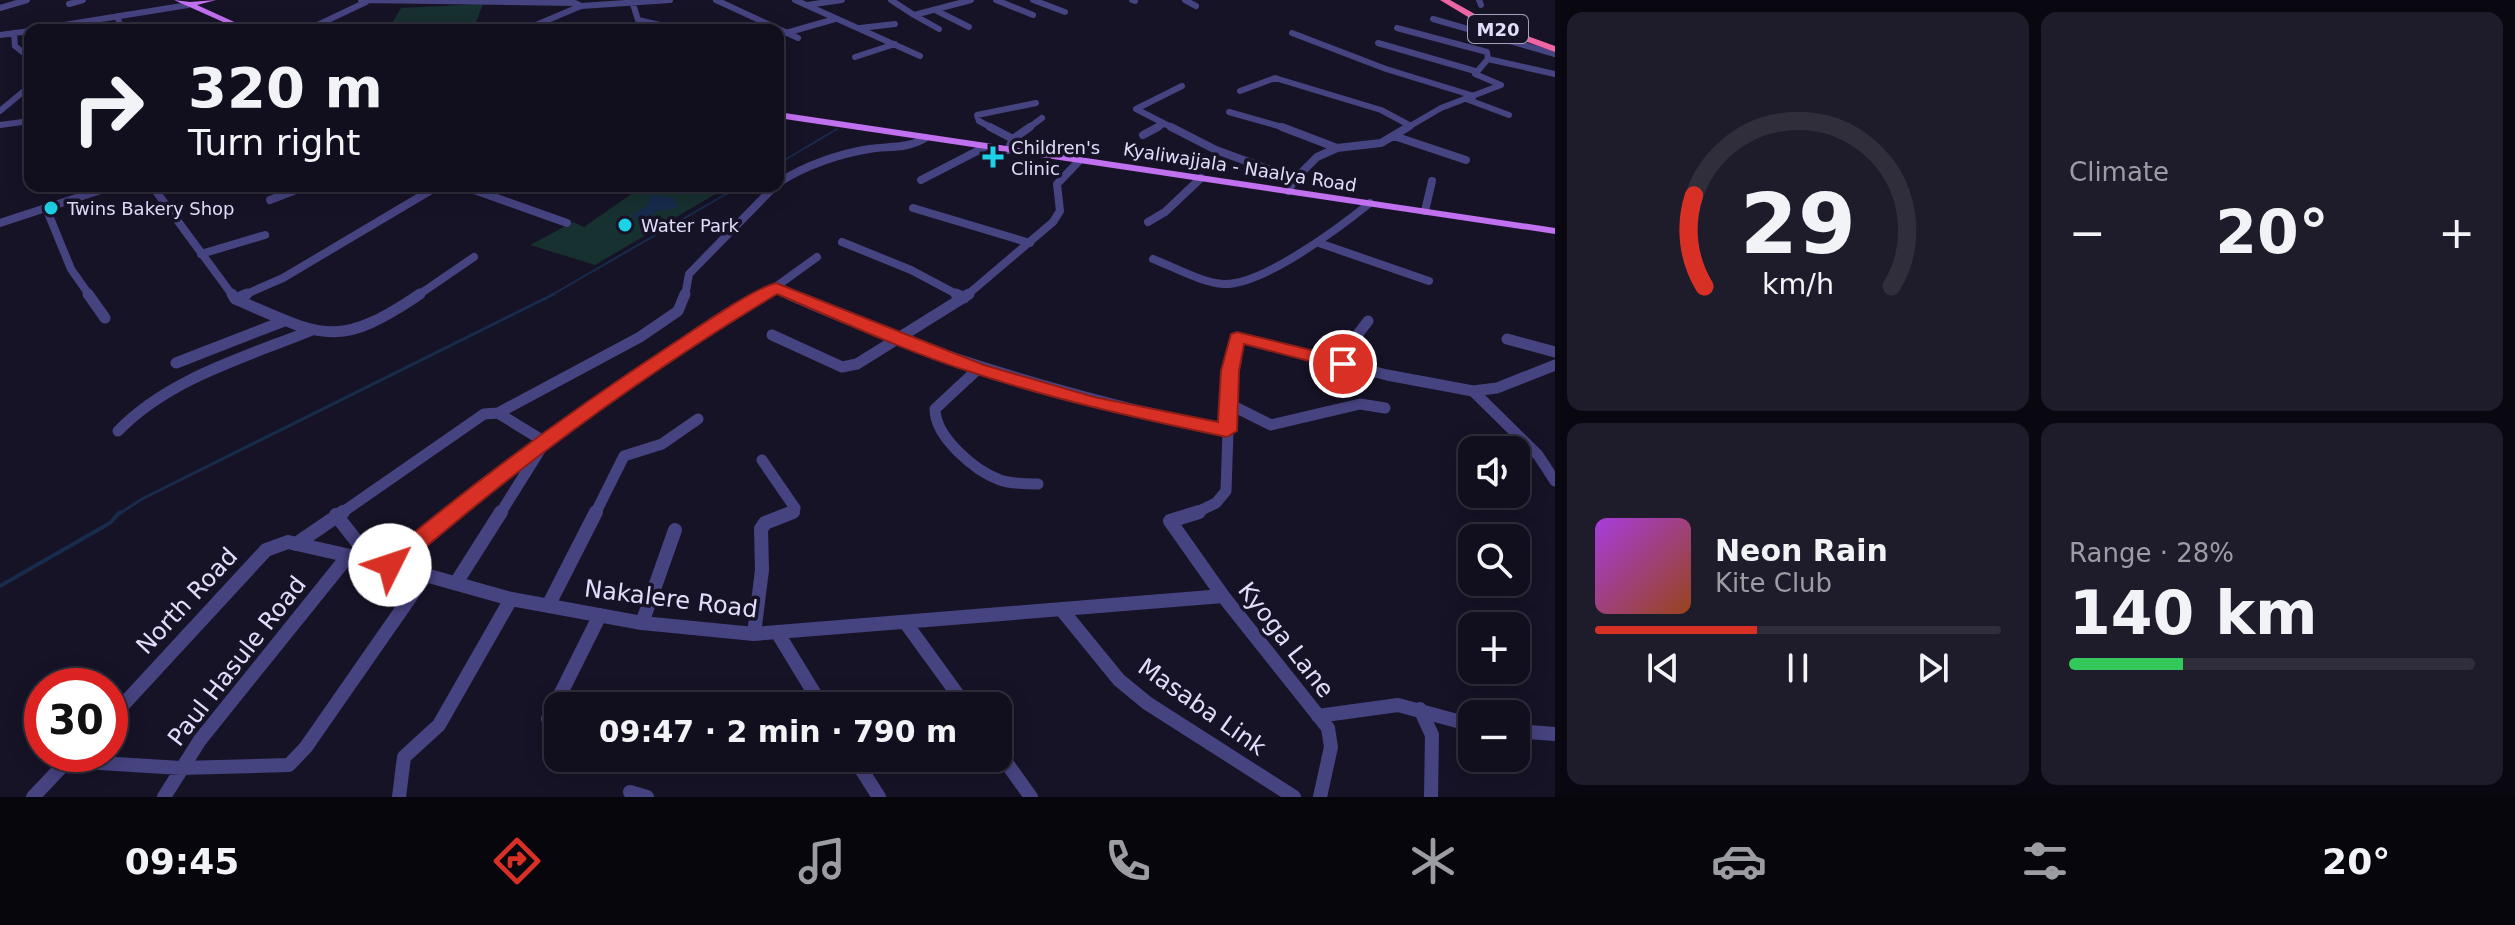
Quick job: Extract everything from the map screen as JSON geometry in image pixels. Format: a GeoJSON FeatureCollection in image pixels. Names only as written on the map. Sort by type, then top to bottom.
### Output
{"type":"FeatureCollection","features":[{"type":"Feature","properties":{"kind":"highway","name":"M20"},"geometry":{"type":"LineString","coordinates":[[1444,0],[1486,24],[1555,49]]}},
{"type":"Feature","properties":{"kind":"highway","name":"M20"},"geometry":{"type":"LineString","coordinates":[[1459,0],[1555,49]]}},
{"type":"Feature","properties":{"kind":"main road"},"geometry":{"type":"LineString","coordinates":[[178,0],[234,24]]}},
{"type":"Feature","properties":{"kind":"main road"},"geometry":{"type":"LineString","coordinates":[[188,5],[212,0]]}},
{"type":"Feature","properties":{"kind":"main road","name":"Kyaliwajjala - Naalya Road"},"geometry":{"type":"LineString","coordinates":[[784,116],[1555,231]]}},
{"type":"Feature","properties":{"kind":"street"},"geometry":{"type":"LineString","coordinates":[[0,8],[27,0]]}},
{"type":"Feature","properties":{"kind":"street"},"geometry":{"type":"LineString","coordinates":[[69,4],[83,0]]}},
{"type":"Feature","properties":{"kind":"street"},"geometry":{"type":"LineString","coordinates":[[537,24],[588,0]]}},
{"type":"Feature","properties":{"kind":"street"},"geometry":{"type":"LineString","coordinates":[[319,24],[363,1],[580,5],[670,0]]}},
{"type":"Feature","properties":{"kind":"street"},"geometry":{"type":"LineString","coordinates":[[716,0],[767,24]]}},
{"type":"Feature","properties":{"kind":"street"},"geometry":{"type":"LineString","coordinates":[[795,0],[920,56]]}},
{"type":"Feature","properties":{"kind":"street"},"geometry":{"type":"LineString","coordinates":[[806,5],[842,0]]}},
{"type":"Feature","properties":{"kind":"street"},"geometry":{"type":"LineString","coordinates":[[891,0],[939,29]]}},
{"type":"Feature","properties":{"kind":"street"},"geometry":{"type":"LineString","coordinates":[[914,15],[971,0]]}},
{"type":"Feature","properties":{"kind":"street"},"geometry":{"type":"LineString","coordinates":[[996,0],[1033,15]]}},
{"type":"Feature","properties":{"kind":"street"},"geometry":{"type":"LineString","coordinates":[[1036,1],[1046,0]]}},
{"type":"Feature","properties":{"kind":"street"},"geometry":{"type":"LineString","coordinates":[[1185,0],[1196,6]]}},
{"type":"Feature","properties":{"kind":"street"},"geometry":{"type":"LineString","coordinates":[[1036,1],[1065,12]]}},
{"type":"Feature","properties":{"kind":"street"},"geometry":{"type":"LineString","coordinates":[[633,4],[638,20],[656,24]]}},
{"type":"Feature","properties":{"kind":"street"},"geometry":{"type":"LineString","coordinates":[[68,24],[188,5]]}},
{"type":"Feature","properties":{"kind":"street"},"geometry":{"type":"LineString","coordinates":[[935,10],[969,27]]}},
{"type":"Feature","properties":{"kind":"street"},"geometry":{"type":"LineString","coordinates":[[117,16],[120,24]]}},
{"type":"Feature","properties":{"kind":"street"},"geometry":{"type":"LineString","coordinates":[[786,33],[835,19]]}},
{"type":"Feature","properties":{"kind":"street"},"geometry":{"type":"LineString","coordinates":[[1433,19],[1555,49]]}},
{"type":"Feature","properties":{"kind":"street"},"geometry":{"type":"LineString","coordinates":[[857,29],[895,24]]}},
{"type":"Feature","properties":{"kind":"street"},"geometry":{"type":"LineString","coordinates":[[1397,28],[1487,52],[1488,59]]}},
{"type":"Feature","properties":{"kind":"street"},"geometry":{"type":"LineString","coordinates":[[0,35],[24,31]]}},
{"type":"Feature","properties":{"kind":"street"},"geometry":{"type":"LineString","coordinates":[[14,33],[15,46],[24,53]]}},
{"type":"Feature","properties":{"kind":"street"},"geometry":{"type":"LineString","coordinates":[[786,33],[798,38]]}},
{"type":"Feature","properties":{"kind":"street"},"geometry":{"type":"LineString","coordinates":[[1292,33],[1509,115]]}},
{"type":"Feature","properties":{"kind":"street"},"geometry":{"type":"LineString","coordinates":[[1288,191],[1295,179],[1317,157],[1337,148],[1381,143],[1441,108],[1501,85],[1477,75],[1475,71],[1378,43]]}},
{"type":"Feature","properties":{"kind":"street"},"geometry":{"type":"LineString","coordinates":[[855,57],[895,44]]}},
{"type":"Feature","properties":{"kind":"street"},"geometry":{"type":"LineString","coordinates":[[1475,71],[1488,59]]}},
{"type":"Feature","properties":{"kind":"street"},"geometry":{"type":"LineString","coordinates":[[1488,59],[1555,74]]}},
{"type":"Feature","properties":{"kind":"street"},"geometry":{"type":"LineString","coordinates":[[1240,91],[1276,78],[1381,110],[1411,126]]}},
{"type":"Feature","properties":{"kind":"street"},"geometry":{"type":"LineString","coordinates":[[1182,86],[1136,109],[1216,150],[1295,179]]}},
{"type":"Feature","properties":{"kind":"street"},"geometry":{"type":"LineString","coordinates":[[0,111],[24,91]]}},
{"type":"Feature","properties":{"kind":"street"},"geometry":{"type":"LineString","coordinates":[[1013,139],[979,121],[977,115],[1036,103]]}},
{"type":"Feature","properties":{"kind":"street"},"geometry":{"type":"LineString","coordinates":[[1229,112],[1289,129],[1337,148]]}},
{"type":"Feature","properties":{"kind":"street"},"geometry":{"type":"LineString","coordinates":[[1008,150],[1013,139],[1042,118]]}},
{"type":"Feature","properties":{"kind":"street"},"geometry":{"type":"LineString","coordinates":[[0,125],[24,122]]}},
{"type":"Feature","properties":{"kind":"street"},"geometry":{"type":"LineString","coordinates":[[1143,135],[1164,124]]}},
{"type":"Feature","properties":{"kind":"street"},"geometry":{"type":"LineString","coordinates":[[1394,136],[1466,160]]}},
{"type":"Feature","properties":{"kind":"street"},"geometry":{"type":"LineString","coordinates":[[784,179],[790,173],[827,163],[849,153],[916,145],[925,138]]}},
{"type":"Feature","properties":{"kind":"street"},"geometry":{"type":"LineString","coordinates":[[921,180],[985,147]]}},
{"type":"Feature","properties":{"kind":"street"},"geometry":{"type":"LineString","coordinates":[[772,335],[847,367],[964,298],[1030,243],[1058,215],[1057,184],[1080,160]]}},
{"type":"Feature","properties":{"kind":"street"},"geometry":{"type":"LineString","coordinates":[[1148,222],[1165,212],[1201,178]]}},
{"type":"Feature","properties":{"kind":"street"},"geometry":{"type":"LineString","coordinates":[[1425,211],[1432,181]]}},
{"type":"Feature","properties":{"kind":"street"},"geometry":{"type":"LineString","coordinates":[[0,223],[93,192]]}},
{"type":"Feature","properties":{"kind":"street"},"geometry":{"type":"LineString","coordinates":[[156,192],[235,299],[310,331],[335,333],[363,329],[474,257]]}},
{"type":"Feature","properties":{"kind":"street"},"geometry":{"type":"LineString","coordinates":[[270,200],[291,192]]}},
{"type":"Feature","properties":{"kind":"street"},"geometry":{"type":"LineString","coordinates":[[235,299],[283,278],[428,192]]}},
{"type":"Feature","properties":{"kind":"street"},"geometry":{"type":"LineString","coordinates":[[482,192],[567,223]]}},
{"type":"Feature","properties":{"kind":"street"},"geometry":{"type":"LineString","coordinates":[[489,194],[492,192]]}},
{"type":"Feature","properties":{"kind":"street"},"geometry":{"type":"LineString","coordinates":[[296,544],[484,414],[498,413],[608,355],[678,311],[683,305],[689,274],[770,192]]}},
{"type":"Feature","properties":{"kind":"street"},"geometry":{"type":"LineString","coordinates":[[1153,259],[1220,284],[1232,285],[1257,277],[1319,243],[1370,203]]}},
{"type":"Feature","properties":{"kind":"street"},"geometry":{"type":"LineString","coordinates":[[46,208],[71,269],[105,318]]}},
{"type":"Feature","properties":{"kind":"street"},"geometry":{"type":"LineString","coordinates":[[913,208],[1030,243]]}},
{"type":"Feature","properties":{"kind":"street"},"geometry":{"type":"LineString","coordinates":[[201,254],[265,235]]}},
{"type":"Feature","properties":{"kind":"street"},"geometry":{"type":"LineString","coordinates":[[842,242],[891,261],[964,298]]}},
{"type":"Feature","properties":{"kind":"street"},"geometry":{"type":"LineString","coordinates":[[1319,243],[1429,281]]}},
{"type":"Feature","properties":{"kind":"street"},"geometry":{"type":"LineString","coordinates":[[390,565],[568,422],[776,288],[817,257]]}},
{"type":"Feature","properties":{"kind":"street"},"geometry":{"type":"LineString","coordinates":[[776,288],[978,369],[1093,403],[1227,431],[1231,405],[1230,371],[1237,337],[1343,364],[1473,391],[1497,388],[1535,376],[1555,365]]}},
{"type":"Feature","properties":{"kind":"street"},"geometry":{"type":"LineString","coordinates":[[176,363],[284,321]]}},
{"type":"Feature","properties":{"kind":"street"},"geometry":{"type":"LineString","coordinates":[[1343,364],[1344,352],[1368,321]]}},
{"type":"Feature","properties":{"kind":"street"},"geometry":{"type":"LineString","coordinates":[[118,431],[141,409],[173,393],[193,378],[310,331]]}},
{"type":"Feature","properties":{"kind":"street"},"geometry":{"type":"LineString","coordinates":[[1507,339],[1555,352]]}},
{"type":"Feature","properties":{"kind":"street"},"geometry":{"type":"LineString","coordinates":[[978,369],[935,409],[935,420],[974,462],[993,476],[1010,483],[1038,484]]}},
{"type":"Feature","properties":{"kind":"street"},"geometry":{"type":"LineString","coordinates":[[1473,391],[1538,455],[1555,481]]}},
{"type":"Feature","properties":{"kind":"street"},"geometry":{"type":"LineString","coordinates":[[1231,405],[1271,425],[1360,404],[1385,408]]}},
{"type":"Feature","properties":{"kind":"street"},"geometry":{"type":"LineString","coordinates":[[498,413],[544,441]]}},
{"type":"Feature","properties":{"kind":"street"},"geometry":{"type":"LineString","coordinates":[[548,606],[624,456],[662,444],[698,419]]}},
{"type":"Feature","properties":{"kind":"street","name":"Kyoga Lane"},"geometry":{"type":"LineString","coordinates":[[1227,431],[1226,491],[1207,508],[1170,521],[1223,596],[1328,728],[1331,747],[1320,797]]}},
{"type":"Feature","properties":{"kind":"street"},"geometry":{"type":"LineString","coordinates":[[456,583],[544,441]]}},
{"type":"Feature","properties":{"kind":"street"},"geometry":{"type":"LineString","coordinates":[[754,634],[762,570],[761,529],[765,523],[792,513],[795,508],[762,460]]}},
{"type":"Feature","properties":{"kind":"street"},"geometry":{"type":"LineString","coordinates":[[336,515],[372,561]]}},
{"type":"Feature","properties":{"kind":"street"},"geometry":{"type":"LineString","coordinates":[[642,623],[675,530]]}},
{"type":"Feature","properties":{"kind":"street","name":"Nakalere Road"},"geometry":{"type":"LineString","coordinates":[[266,550],[283,542],[296,544],[390,565],[511,599],[642,623],[754,634],[1223,596]]}},
{"type":"Feature","properties":{"kind":"street","name":"North Road"},"geometry":{"type":"LineString","coordinates":[[128,700],[266,550]]}},
{"type":"Feature","properties":{"kind":"street","name":"Paul Hasule Road"},"geometry":{"type":"LineString","coordinates":[[164,797],[181,768],[348,556]]}},
{"type":"Feature","properties":{"kind":"street"},"geometry":{"type":"LineString","coordinates":[[128,763],[181,768],[281,768],[289,765],[306,747],[425,576]]}},
{"type":"Feature","properties":{"kind":"street"},"geometry":{"type":"LineString","coordinates":[[399,797],[404,757],[439,725],[511,599]]}},
{"type":"Feature","properties":{"kind":"street","name":"Masaba Link"},"geometry":{"type":"LineString","coordinates":[[1061,609],[1119,680],[1147,703],[1294,797]]}},
{"type":"Feature","properties":{"kind":"street"},"geometry":{"type":"LineString","coordinates":[[562,692],[600,615]]}},
{"type":"Feature","properties":{"kind":"street"},"geometry":{"type":"LineString","coordinates":[[905,622],[956,692]]}},
{"type":"Feature","properties":{"kind":"street"},"geometry":{"type":"LineString","coordinates":[[777,632],[813,692]]}},
{"type":"Feature","properties":{"kind":"street"},"geometry":{"type":"LineString","coordinates":[[1318,716],[1398,705],[1458,721]]}},
{"type":"Feature","properties":{"kind":"street"},"geometry":{"type":"LineString","coordinates":[[1420,709],[1432,735],[1431,797]]}},
{"type":"Feature","properties":{"kind":"street"},"geometry":{"type":"LineString","coordinates":[[1530,734],[1553,738]]}},
{"type":"Feature","properties":{"kind":"street"},"geometry":{"type":"LineString","coordinates":[[1012,771],[1031,797]]}},
{"type":"Feature","properties":{"kind":"street"},"geometry":{"type":"LineString","coordinates":[[33,797],[57,772]]}},
{"type":"Feature","properties":{"kind":"street"},"geometry":{"type":"LineString","coordinates":[[863,772],[879,797]]}},
{"type":"Feature","properties":{"kind":"street"},"geometry":{"type":"LineString","coordinates":[[630,792],[647,797]]}},
{"type":"Feature","properties":{"kind":"green space"},"geometry":{"type":"Polygon","coordinates":[[[483,4],[475,24],[392,24],[401,8],[483,4]]]}},
{"type":"Feature","properties":{"kind":"green space","name":"Water Park"},"geometry":{"type":"Polygon","coordinates":[[[634,192],[719,192],[595,265],[530,245],[573,222],[584,227],[634,192]]]}},
{"type":"Feature","properties":{"kind":"water"},"geometry":{"type":"Polygon","coordinates":[[[651,195],[674,198],[678,208],[658,211],[642,221],[631,216],[647,206],[651,195]]]}},
{"type":"Feature","properties":{"kind":"waterway"},"geometry":{"type":"LineString","coordinates":[[784,160],[837,129]]}},
{"type":"Feature","properties":{"kind":"waterway"},"geometry":{"type":"LineString","coordinates":[[550,296],[730,192]]}},
{"type":"Feature","properties":{"kind":"waterway"},"geometry":{"type":"LineString","coordinates":[[550,296],[554,294]]}},
{"type":"Feature","properties":{"kind":"waterway"},"geometry":{"type":"LineString","coordinates":[[119,514],[142,499],[550,296]]}},
{"type":"Feature","properties":{"kind":"waterway"},"geometry":{"type":"LineString","coordinates":[[0,586],[110,523],[120,512]]}},
{"type":"Feature","properties":{"kind":"place","name":"Children's Clinic"},"geometry":{"type":"Point","coordinates":[993,157]}},
{"type":"Feature","properties":{"kind":"place","name":"Twins Bakery Shop"},"geometry":{"type":"Point","coordinates":[51,208]}},
{"type":"Feature","properties":{"kind":"place","name":"Water Park"},"geometry":{"type":"Point","coordinates":[625,225]}},
{"type":"Feature","properties":{"kind":"route"},"geometry":{"type":"LineString","coordinates":[[390,565],[542,440],[545,442],[568,422],[703,331],[776,288],[978,369],[1093,403],[1227,431],[1231,405],[1230,371],[1237,337],[1343,364]]}}]}
